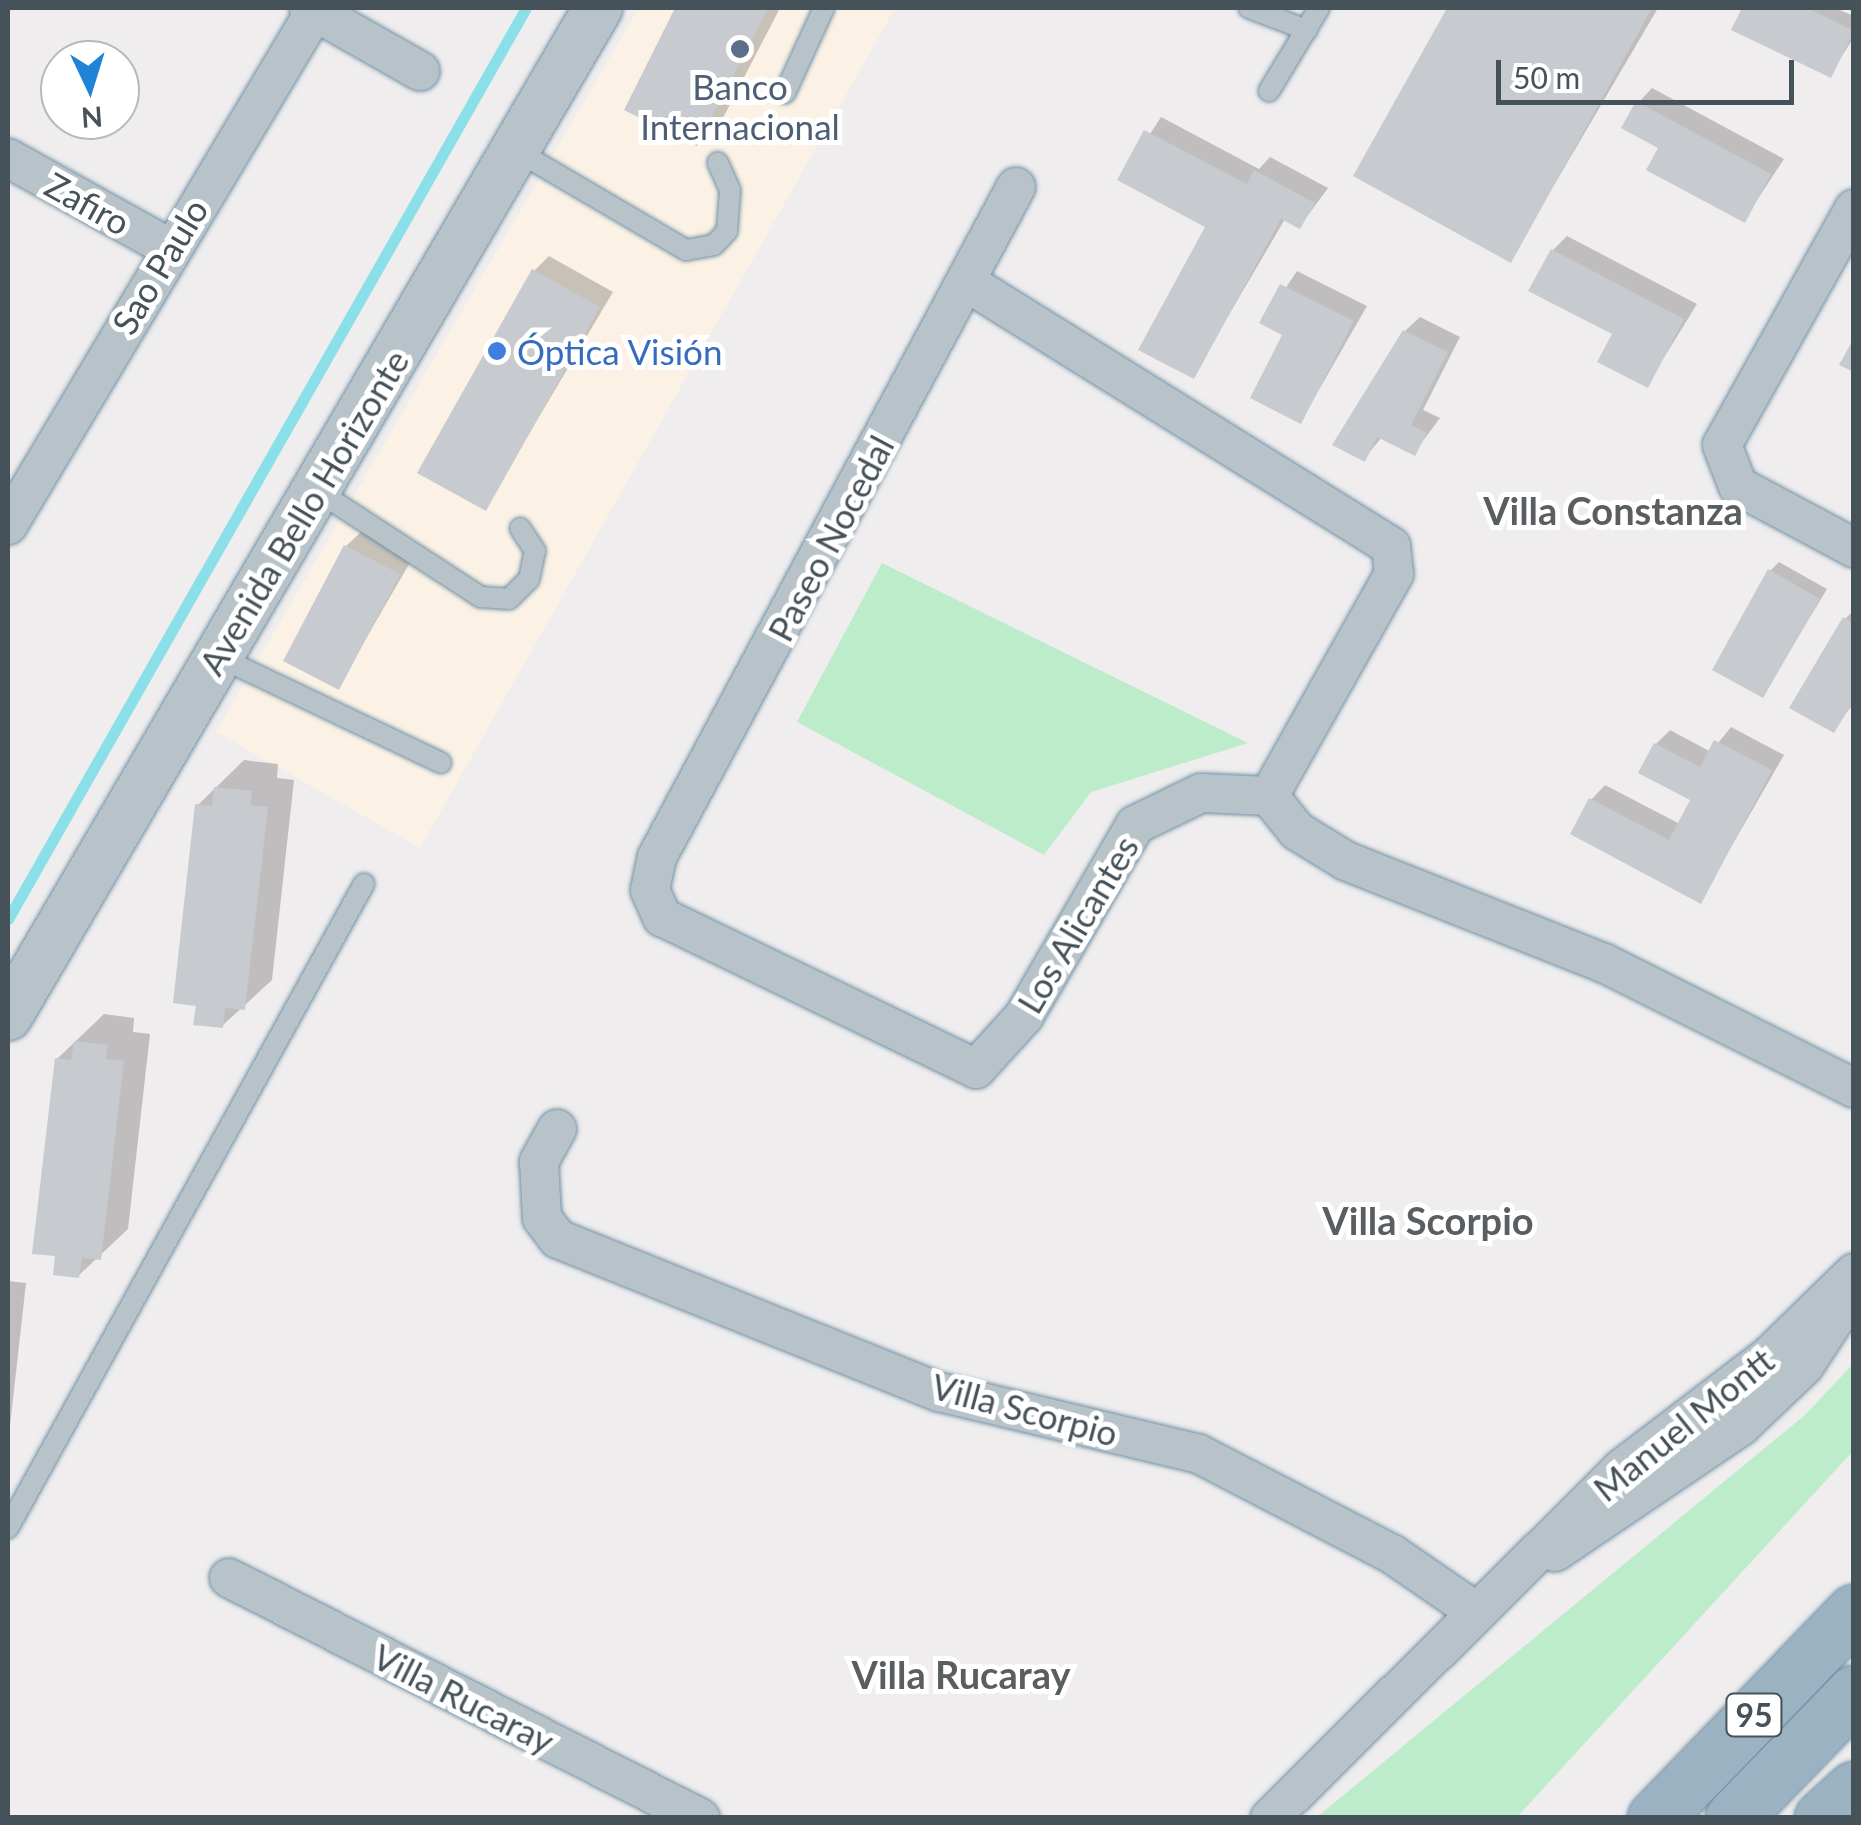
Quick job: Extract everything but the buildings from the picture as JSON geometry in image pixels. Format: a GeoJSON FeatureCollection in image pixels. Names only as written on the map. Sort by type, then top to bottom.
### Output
{"type":"FeatureCollection","features":[{"type":"Feature","properties":{"kind":"highway","name":"95"},"geometry":{"type":"LineString","coordinates":[[1656,1818],[1854,1612]]}},
{"type":"Feature","properties":{"kind":"highway","name":"95"},"geometry":{"type":"LineString","coordinates":[[1733,1818],[1854,1693]]}},
{"type":"Feature","properties":{"kind":"highway"},"geometry":{"type":"LineString","coordinates":[[1822,1818],[1854,1789]]}},
{"type":"Feature","properties":{"kind":"street","name":"Avenida Bello Horizonte"},"geometry":{"type":"LineString","coordinates":[[8,1016],[598,8]]}},
{"type":"Feature","properties":{"kind":"street"},"geometry":{"type":"LineString","coordinates":[[312,9],[420,72]]}},
{"type":"Feature","properties":{"kind":"street","name":"Sao Paulo"},"geometry":{"type":"LineString","coordinates":[[8,525],[18,481],[168,247],[312,9]]}},
{"type":"Feature","properties":{"kind":"street","name":"Zafiro"},"geometry":{"type":"LineString","coordinates":[[8,158],[168,247]]}},
{"type":"Feature","properties":{"kind":"street","name":"Paseo Nocedal"},"geometry":{"type":"LineString","coordinates":[[650,890],[657,857],[968,283],[1016,187]]}},
{"type":"Feature","properties":{"kind":"street"},"geometry":{"type":"LineString","coordinates":[[1854,210],[1722,445],[1738,486],[1854,548]]}},
{"type":"Feature","properties":{"kind":"street"},"geometry":{"type":"LineString","coordinates":[[968,283],[1390,546],[1394,574],[1270,796],[1297,831],[1346,860],[1604,963],[1854,1088]]}},
{"type":"Feature","properties":{"kind":"street","name":"Los Alicantes"},"geometry":{"type":"LineString","coordinates":[[650,890],[662,917],[976,1069],[1024,1016],[1135,824],[1201,793],[1270,796]]}},
{"type":"Feature","properties":{"kind":"street","name":"Villa Scorpio"},"geometry":{"type":"LineString","coordinates":[[557,1130],[539,1162],[542,1218],[558,1240],[776,1319],[939,1392],[1199,1454],[1392,1554],[1476,1610]]}},
{"type":"Feature","properties":{"kind":"street","name":"Manuel Montt"},"geometry":{"type":"LineString","coordinates":[[1270,1818],[1621,1469],[1770,1356],[1854,1272]]}},
{"type":"Feature","properties":{"kind":"street","name":"Manuel Montt"},"geometry":{"type":"LineString","coordinates":[[1514,1577],[1655,1489],[1779,1394],[1827,1336],[1854,1284]]}},
{"type":"Feature","properties":{"kind":"street","name":"Villa Rucaray"},"geometry":{"type":"LineString","coordinates":[[229,1578],[700,1818]]}},
{"type":"Feature","properties":{"kind":"lane"},"geometry":{"type":"LineString","coordinates":[[784,94],[824,8]]}},
{"type":"Feature","properties":{"kind":"lane"},"geometry":{"type":"LineString","coordinates":[[1249,8],[1307,30]]}},
{"type":"Feature","properties":{"kind":"lane"},"geometry":{"type":"LineString","coordinates":[[1269,90],[1319,8]]}},
{"type":"Feature","properties":{"kind":"lane"},"geometry":{"type":"LineString","coordinates":[[517,151],[686,250],[714,246],[728,231],[730,190],[718,163]]}},
{"type":"Feature","properties":{"kind":"lane"},"geometry":{"type":"LineString","coordinates":[[316,490],[480,597],[509,599],[529,579],[535,551],[520,528]]}},
{"type":"Feature","properties":{"kind":"lane"},"geometry":{"type":"LineString","coordinates":[[216,656],[441,763]]}},
{"type":"Feature","properties":{"kind":"lane"},"geometry":{"type":"LineString","coordinates":[[8,1528],[364,884]]}},
{"type":"Feature","properties":{"kind":"shaded area"},"geometry":{"type":"Polygon","coordinates":[[[639,8],[895,8],[420,848],[216,732],[639,8]]]}},
{"type":"Feature","properties":{"kind":"green space"},"geometry":{"type":"Polygon","coordinates":[[[882,563],[1248,743],[1091,792],[1044,855],[797,722],[882,563]]]}},
{"type":"Feature","properties":{"kind":"green space"},"geometry":{"type":"Polygon","coordinates":[[[1853,1364],[1853,1451],[1517,1817],[1317,1817],[1805,1415],[1853,1364]]]}},
{"type":"Feature","properties":{"kind":"waterway"},"geometry":{"type":"LineString","coordinates":[[8,919],[526,8]]}},
{"type":"Feature","properties":{"kind":"place","name":"Banco Internacional"},"geometry":{"type":"Point","coordinates":[740,49]}},
{"type":"Feature","properties":{"kind":"place","name":"Óptica Visión"},"geometry":{"type":"Point","coordinates":[497,351]}},
{"type":"Feature","properties":{"kind":"district","name":"Villa Constanza"},"geometry":{"type":"Point","coordinates":[1613,511]}},
{"type":"Feature","properties":{"kind":"district","name":"Villa Scorpio"},"geometry":{"type":"Point","coordinates":[1428,1221]}},
{"type":"Feature","properties":{"kind":"district","name":"Villa Rucaray"},"geometry":{"type":"Point","coordinates":[961,1675]}}]}
